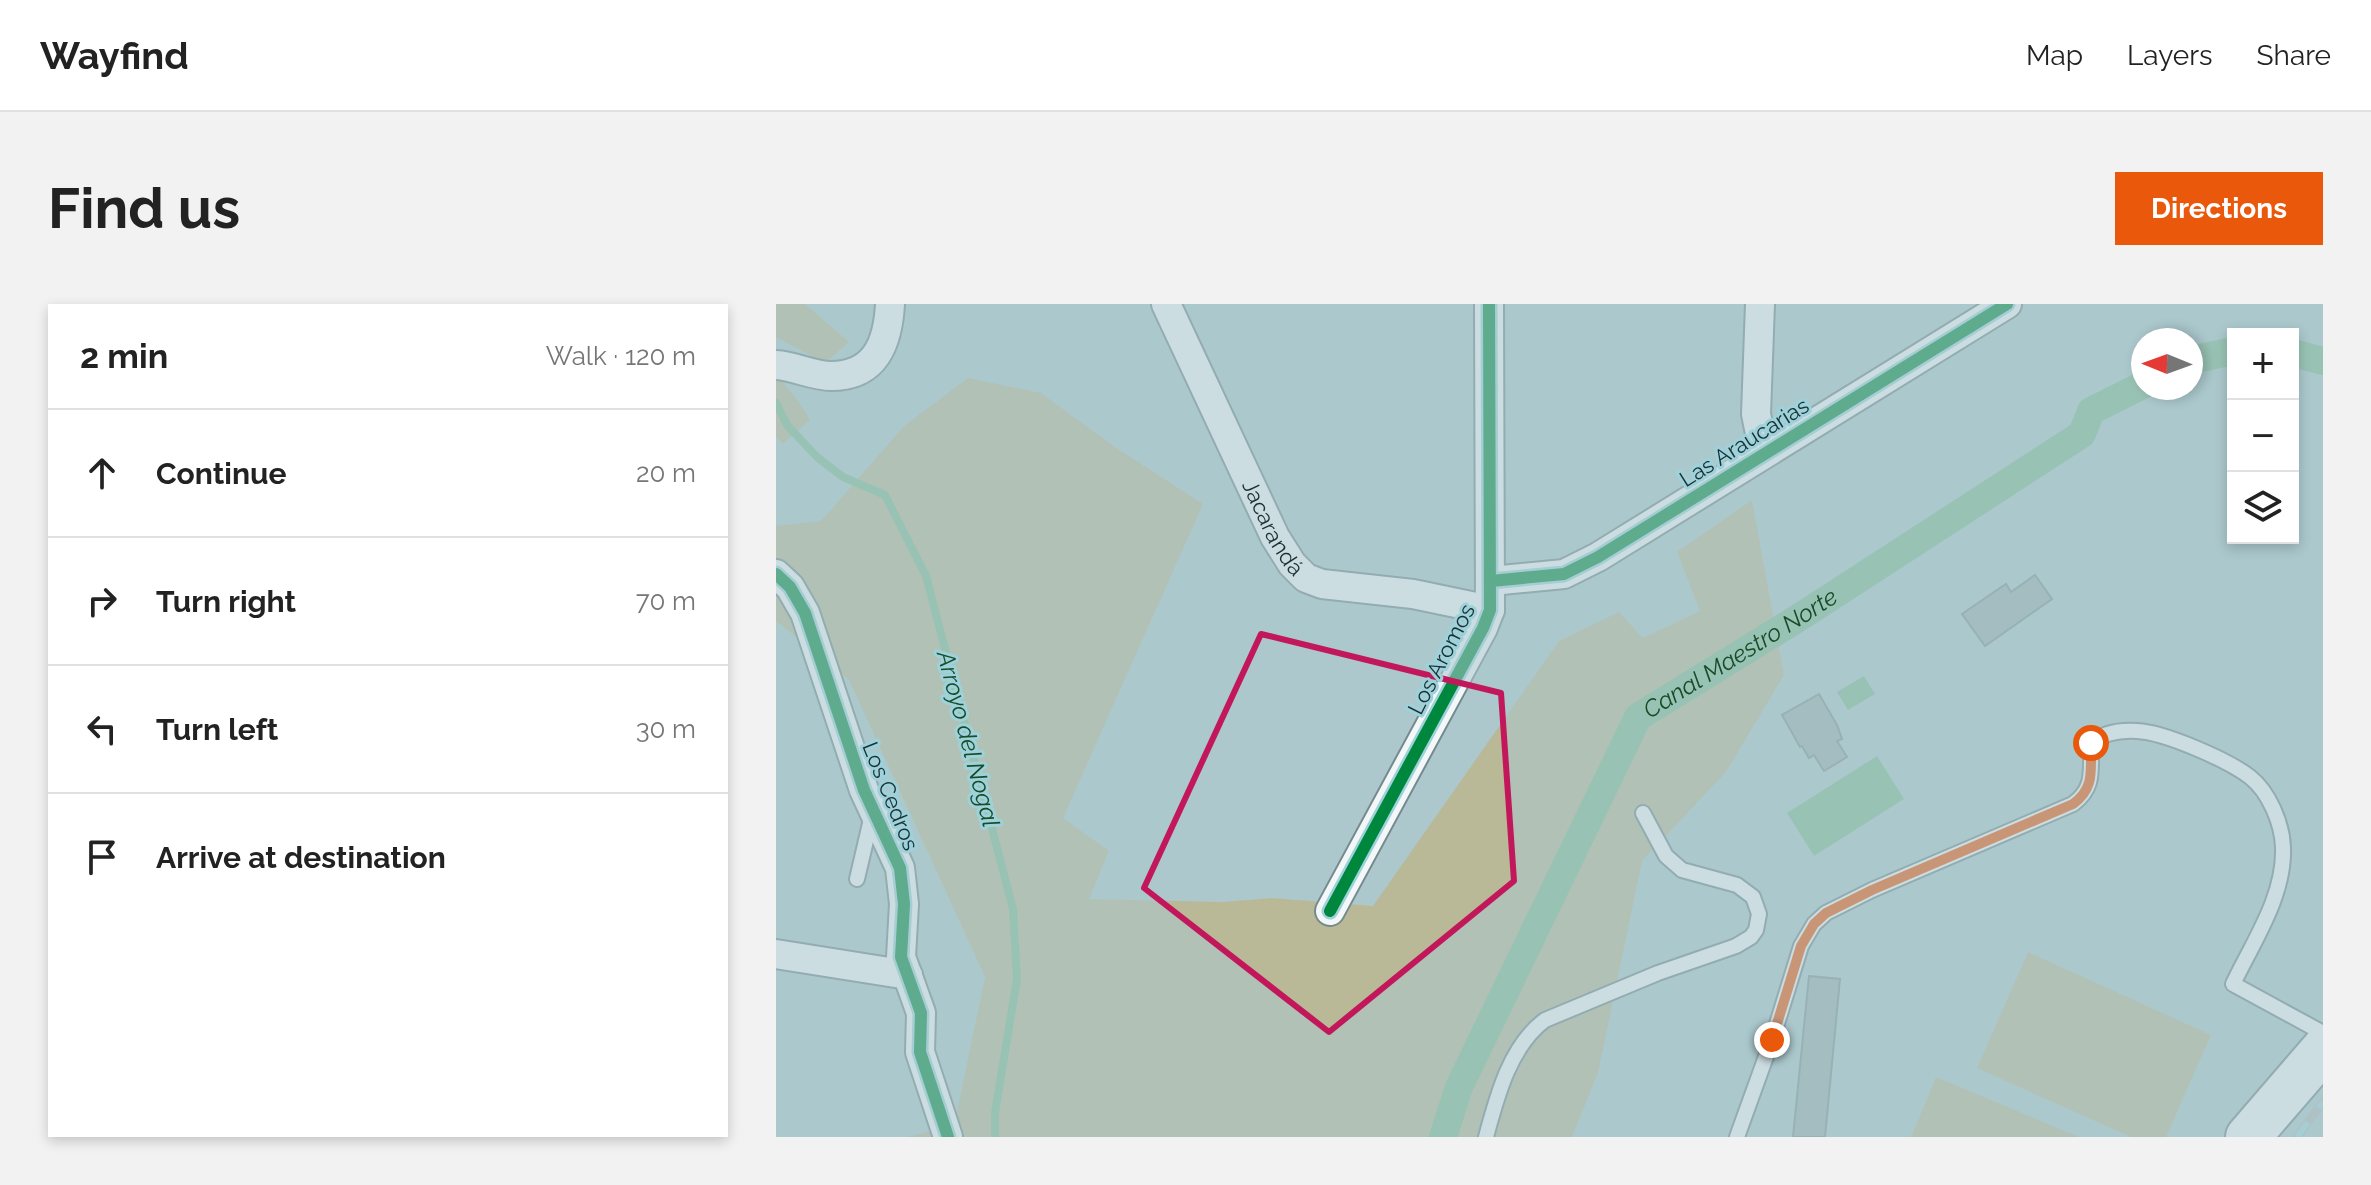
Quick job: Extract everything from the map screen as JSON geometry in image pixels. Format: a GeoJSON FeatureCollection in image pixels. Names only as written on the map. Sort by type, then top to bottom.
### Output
{"type":"FeatureCollection","features":[{"type":"Feature","properties":{"kind":"main road"},"geometry":{"type":"LineString","coordinates":[[2248,1137],[2323,1050]]}},
{"type":"Feature","properties":{"kind":"street"},"geometry":{"type":"LineString","coordinates":[[776,365],[829,376],[849,374],[871,362],[882,348],[889,330],[890,304]]}},
{"type":"Feature","properties":{"kind":"street","name":"Jacarandá"},"geometry":{"type":"LineString","coordinates":[[1166,304],[1275,537],[1292,564],[1306,578],[1322,584],[1413,594],[1490,610]]}},
{"type":"Feature","properties":{"kind":"street","name":"Los Aromos"},"geometry":{"type":"LineString","coordinates":[[1330,911],[1490,610],[1489,304]]}},
{"type":"Feature","properties":{"kind":"street"},"geometry":{"type":"LineString","coordinates":[[1760,304],[1756,414],[1764,453]]}},
{"type":"Feature","properties":{"kind":"street","name":"Las Araucarias"},"geometry":{"type":"LineString","coordinates":[[1491,581],[1564,574],[1598,557],[2007,304]]}},
{"type":"Feature","properties":{"kind":"street","name":"Los Cedros"},"geometry":{"type":"LineString","coordinates":[[776,574],[790,587],[805,613],[864,790],[900,868],[904,904],[901,957],[921,1013],[920,1052],[948,1137]]}},
{"type":"Feature","properties":{"kind":"street"},"geometry":{"type":"LineString","coordinates":[[776,954],[908,975]]}},
{"type":"Feature","properties":{"kind":"lane"},"geometry":{"type":"LineString","coordinates":[[1737,1137],[1801,946],[1814,924],[1826,913],[1872,890],[2073,804],[2084,795],[2090,784],[2091,743],[2101,735],[2113,732],[2139,731],[2174,740],[2239,771],[2251,778],[2262,791],[2279,825],[2283,846],[2281,873],[2275,897],[2233,984],[2323,1033]]}},
{"type":"Feature","properties":{"kind":"lane"},"geometry":{"type":"LineString","coordinates":[[857,879],[873,811]]}},
{"type":"Feature","properties":{"kind":"lane"},"geometry":{"type":"LineString","coordinates":[[1486,1137],[1515,1055],[1538,1025],[1658,973],[1744,942],[1756,930],[1759,914],[1753,897],[1737,885],[1682,870],[1666,856],[1643,813]]}},
{"type":"Feature","properties":{"kind":"highlighted area"},"geometry":{"type":"Polygon","coordinates":[[[1261,634],[1501,693],[1514,881],[1329,1032],[1144,888],[1261,634]]]}},
{"type":"Feature","properties":{"kind":"shaded area"},"geometry":{"type":"Polygon","coordinates":[[[776,304],[805,304],[849,342],[825,363],[776,337],[776,304]]]}},
{"type":"Feature","properties":{"kind":"shaded area"},"geometry":{"type":"Polygon","coordinates":[[[776,374],[810,420],[783,444],[776,437],[776,374]]]}},
{"type":"Feature","properties":{"kind":"shaded area"},"geometry":{"type":"Polygon","coordinates":[[[968,378],[1041,393],[1115,447],[1203,504],[1063,818],[1109,851],[1089,899],[1223,902],[1272,898],[1373,906],[1559,641],[1619,612],[1643,638],[1700,611],[1677,552],[1752,500],[1784,675],[1726,772],[1642,861],[1598,1073],[1572,1137],[907,1137],[954,1126],[985,977],[849,680],[776,621],[776,526],[821,521],[904,426],[968,378]]]}},
{"type":"Feature","properties":{"kind":"shaded area"},"geometry":{"type":"Polygon","coordinates":[[[1864,676],[1875,694],[1848,710],[1837,692],[1864,676]]]}},
{"type":"Feature","properties":{"kind":"shaded area"},"geometry":{"type":"Polygon","coordinates":[[[1877,756],[1904,799],[1814,856],[1787,813],[1877,756]]]}},
{"type":"Feature","properties":{"kind":"shaded area"},"geometry":{"type":"Polygon","coordinates":[[[2028,952],[2211,1035],[2166,1137],[2131,1137],[1977,1068],[2028,952]]]}},
{"type":"Feature","properties":{"kind":"shaded area"},"geometry":{"type":"Polygon","coordinates":[[[1936,1077],[2079,1137],[1911,1137],[1936,1077]]]}},
{"type":"Feature","properties":{"kind":"building"},"geometry":{"type":"Polygon","coordinates":[[[2035,575],[2052,599],[1985,646],[1962,614],[2006,584],[2011,592],[2035,575]]]}},
{"type":"Feature","properties":{"kind":"building"},"geometry":{"type":"Polygon","coordinates":[[[1819,694],[1837,725],[1842,739],[1837,741],[1847,757],[1824,771],[1814,755],[1809,758],[1800,747],[1782,715],[1819,694]]]}},
{"type":"Feature","properties":{"kind":"building"},"geometry":{"type":"Polygon","coordinates":[[[1809,976],[1840,979],[1825,1137],[1793,1137],[1809,976]]]}},
{"type":"Feature","properties":{"kind":"waterway","name":"Canal Maestro Norte"},"geometry":{"type":"LineString","coordinates":[[2203,357],[2227,352]]}},
{"type":"Feature","properties":{"kind":"waterway","name":"Canal Maestro Norte"},"geometry":{"type":"LineString","coordinates":[[2299,355],[2323,361]]}},
{"type":"Feature","properties":{"kind":"waterway","name":"Canal Maestro Norte"},"geometry":{"type":"LineString","coordinates":[[1443,1137],[1459,1087],[1638,717],[1803,615],[2082,434],[2091,411],[2131,391]]}},
{"type":"Feature","properties":{"kind":"waterway","name":"Arroyo del Nogal"},"geometry":{"type":"LineString","coordinates":[[776,403],[787,425],[817,457],[843,477],[885,495],[926,576],[1013,909],[1017,979],[995,1113],[995,1137]]}},
{"type":"Feature","properties":{"kind":"railway"},"geometry":{"type":"LineString","coordinates":[[2297,1137],[2323,1102]]}},
{"type":"Feature","properties":{"kind":"cycle path"},"geometry":{"type":"LineString","coordinates":[[1330,911],[1490,610],[1489,304]]}},
{"type":"Feature","properties":{"kind":"cycle path"},"geometry":{"type":"LineString","coordinates":[[1491,581],[1564,574],[1598,557],[2007,304]]}},
{"type":"Feature","properties":{"kind":"cycle path"},"geometry":{"type":"LineString","coordinates":[[776,574],[790,587],[805,613],[864,790],[900,868],[904,904],[901,957],[921,1013],[920,1052],[948,1137]]}},
{"type":"Feature","properties":{"kind":"route"},"geometry":{"type":"LineString","coordinates":[[1772,1040],[1801,946],[1814,924],[1826,913],[1872,890],[2073,804],[2084,795],[2090,784],[2091,743]]}}]}
